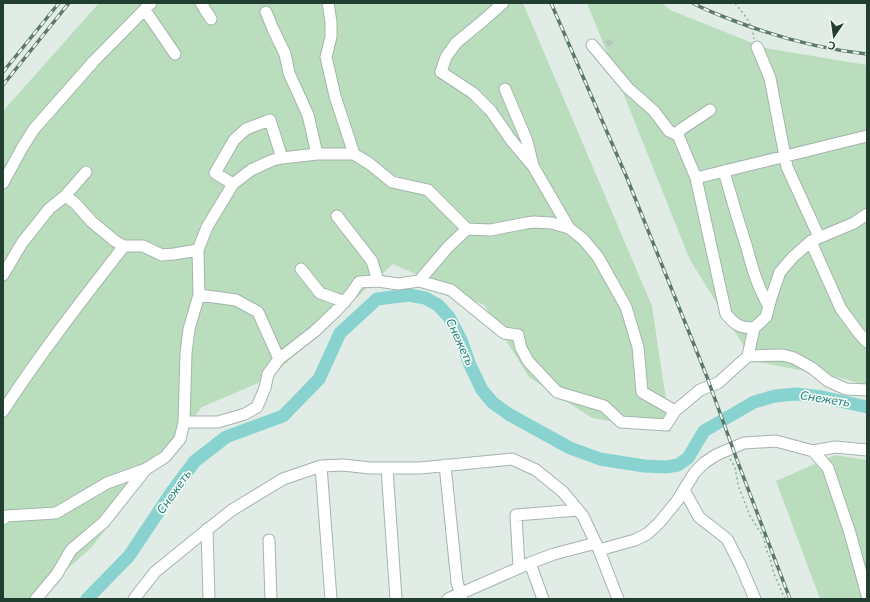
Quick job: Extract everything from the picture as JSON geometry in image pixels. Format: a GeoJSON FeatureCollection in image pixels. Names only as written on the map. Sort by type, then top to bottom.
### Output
{"type":"FeatureCollection","features":[{"type":"Feature","properties":{"kind":"street"},"geometry":{"type":"LineString","coordinates":[[202,3],[211,19]]}},
{"type":"Feature","properties":{"kind":"street"},"geometry":{"type":"LineString","coordinates":[[328,3],[331,22],[331,37],[326,57],[335,96],[354,154]]}},
{"type":"Feature","properties":{"kind":"street"},"geometry":{"type":"LineString","coordinates":[[502,3],[456,43],[446,57],[441,72],[474,93],[491,111],[511,140],[533,166],[569,228],[583,239],[598,257],[626,307],[638,347],[642,392],[675,411]]}},
{"type":"Feature","properties":{"kind":"street"},"geometry":{"type":"LineString","coordinates":[[3,183],[34,129],[94,61],[148,6],[174,54]]}},
{"type":"Feature","properties":{"kind":"street"},"geometry":{"type":"LineString","coordinates":[[266,12],[285,54],[289,73],[308,115],[317,154]]}},
{"type":"Feature","properties":{"kind":"street"},"geometry":{"type":"LineString","coordinates":[[592,45],[628,88],[654,111],[669,131],[678,135],[696,178],[726,314],[734,324],[746,328],[754,328]]}},
{"type":"Feature","properties":{"kind":"street"},"geometry":{"type":"LineString","coordinates":[[757,47],[770,78],[787,167],[815,239],[815,251],[842,309],[867,342]]}},
{"type":"Feature","properties":{"kind":"street"},"geometry":{"type":"LineString","coordinates":[[506,89],[527,141],[533,166]]}},
{"type":"Feature","properties":{"kind":"street"},"geometry":{"type":"LineString","coordinates":[[678,135],[680,130],[710,110]]}},
{"type":"Feature","properties":{"kind":"street"},"geometry":{"type":"LineString","coordinates":[[233,184],[215,173],[234,140],[246,129],[270,120],[282,158]]}},
{"type":"Feature","properties":{"kind":"street"},"geometry":{"type":"LineString","coordinates":[[696,178],[867,136]]}},
{"type":"Feature","properties":{"kind":"street"},"geometry":{"type":"LineString","coordinates":[[3,519],[6,516],[56,513],[106,483],[146,469],[165,457],[180,439],[184,422],[186,353],[189,329],[199,295],[198,250],[207,227],[233,184],[250,170],[273,160],[282,158],[317,154],[354,154],[370,164],[392,182],[428,190],[467,229],[491,230],[534,222],[552,223],[569,228]]}},
{"type":"Feature","properties":{"kind":"street"},"geometry":{"type":"LineString","coordinates":[[724,171],[755,277],[764,299],[769,306]]}},
{"type":"Feature","properties":{"kind":"street"},"geometry":{"type":"LineString","coordinates":[[3,276],[22,243],[49,209],[65,196],[86,172]]}},
{"type":"Feature","properties":{"kind":"street"},"geometry":{"type":"LineString","coordinates":[[65,196],[75,203],[92,222],[115,241],[124,246],[143,246],[162,255],[198,250]]}},
{"type":"Feature","properties":{"kind":"street"},"geometry":{"type":"LineString","coordinates":[[184,422],[218,422],[245,414],[257,408],[265,388],[268,374],[279,358],[315,331],[336,311],[359,282],[378,281],[398,284],[419,281],[451,290],[504,333],[518,335],[521,348],[528,361],[557,392],[604,406],[621,422],[666,426],[675,411],[700,390],[718,383],[748,356],[754,328],[766,317],[780,272],[793,257],[815,239],[854,223],[867,214]]}},
{"type":"Feature","properties":{"kind":"street"},"geometry":{"type":"LineString","coordinates":[[337,216],[372,261],[378,281]]}},
{"type":"Feature","properties":{"kind":"street"},"geometry":{"type":"LineString","coordinates":[[419,281],[448,247],[467,229]]}},
{"type":"Feature","properties":{"kind":"street"},"geometry":{"type":"LineString","coordinates":[[3,411],[75,309],[124,246]]}},
{"type":"Feature","properties":{"kind":"street"},"geometry":{"type":"LineString","coordinates":[[301,269],[320,293],[344,302]]}},
{"type":"Feature","properties":{"kind":"street"},"geometry":{"type":"LineString","coordinates":[[199,295],[236,300],[258,312],[279,358]]}},
{"type":"Feature","properties":{"kind":"street"},"geometry":{"type":"LineString","coordinates":[[748,356],[783,355],[794,358],[812,368],[828,381],[846,389],[867,390]]}},
{"type":"Feature","properties":{"kind":"street"},"geometry":{"type":"LineString","coordinates":[[448,599],[461,596],[524,565],[554,554],[635,540],[647,534],[677,501],[695,472],[704,463],[716,455],[744,443],[776,441],[812,451],[835,447],[867,450]]}},
{"type":"Feature","properties":{"kind":"street"},"geometry":{"type":"LineString","coordinates":[[812,451],[828,468],[850,533],[867,595]]}},
{"type":"Feature","properties":{"kind":"street"},"geometry":{"type":"LineString","coordinates":[[134,599],[143,594],[155,572],[208,529],[232,510],[283,479],[321,466],[343,465],[370,468],[420,468],[512,459],[536,470],[563,492],[583,516],[618,599]]}},
{"type":"Feature","properties":{"kind":"street"},"geometry":{"type":"LineString","coordinates":[[445,465],[457,582],[461,596]]}},
{"type":"Feature","properties":{"kind":"street"},"geometry":{"type":"LineString","coordinates":[[321,466],[331,599]]}},
{"type":"Feature","properties":{"kind":"street"},"geometry":{"type":"LineString","coordinates":[[387,468],[396,599]]}},
{"type":"Feature","properties":{"kind":"street"},"geometry":{"type":"LineString","coordinates":[[36,599],[57,574],[71,550],[104,522],[146,469]]}},
{"type":"Feature","properties":{"kind":"street"},"geometry":{"type":"LineString","coordinates":[[684,490],[699,517],[728,539],[755,599]]}},
{"type":"Feature","properties":{"kind":"street"},"geometry":{"type":"LineString","coordinates":[[543,599],[524,565],[516,515],[578,510]]}},
{"type":"Feature","properties":{"kind":"street"},"geometry":{"type":"LineString","coordinates":[[208,529],[209,599]]}},
{"type":"Feature","properties":{"kind":"street"},"geometry":{"type":"LineString","coordinates":[[269,540],[271,599]]}},
{"type":"Feature","properties":{"kind":"path"},"geometry":{"type":"LineString","coordinates":[[735,3],[747,17],[753,30],[754,40],[757,47]]}},
{"type":"Feature","properties":{"kind":"path"},"geometry":{"type":"LineString","coordinates":[[725,451],[735,466],[738,485],[750,516],[764,538],[774,574],[785,599]]}},
{"type":"Feature","properties":{"kind":"green space"},"geometry":{"type":"Polygon","coordinates":[[[99,3],[523,3],[652,306],[671,432],[592,418],[529,377],[484,305],[393,264],[270,378],[202,407],[91,548],[33,599],[3,599],[3,111],[99,3]]]}},
{"type":"Feature","properties":{"kind":"green space"},"geometry":{"type":"Polygon","coordinates":[[[587,3],[662,3],[670,10],[765,48],[867,65],[867,385],[840,378],[753,361],[690,260],[587,3]]]}},
{"type":"Feature","properties":{"kind":"green space"},"geometry":{"type":"Polygon","coordinates":[[[835,455],[867,460],[867,599],[820,599],[776,481],[835,455]]]}},
{"type":"Feature","properties":{"kind":"building"},"geometry":{"type":"Polygon","coordinates":[[[610,39],[614,43],[609,47],[605,42],[610,39]]]}},
{"type":"Feature","properties":{"kind":"waterway","name":"Снежеть"},"geometry":{"type":"LineString","coordinates":[[87,599],[129,556],[171,493],[195,461],[226,437],[283,416],[319,379],[340,333],[377,299],[409,295],[425,298],[438,305],[449,317],[461,340],[470,365],[482,390],[493,403],[510,415],[570,448],[600,459],[644,466],[666,467],[678,465],[688,458],[704,431],[754,402],[775,396],[796,394],[822,397],[867,407]]}},
{"type":"Feature","properties":{"kind":"railway"},"geometry":{"type":"LineString","coordinates":[[3,72],[59,3]]}},
{"type":"Feature","properties":{"kind":"railway"},"geometry":{"type":"LineString","coordinates":[[3,85],[69,3]]}},
{"type":"Feature","properties":{"kind":"railway"},"geometry":{"type":"LineString","coordinates":[[551,3],[627,178],[707,377],[790,599]]}},
{"type":"Feature","properties":{"kind":"railway"},"geometry":{"type":"LineString","coordinates":[[693,3],[732,20],[782,37],[816,46],[867,54]]}}]}
